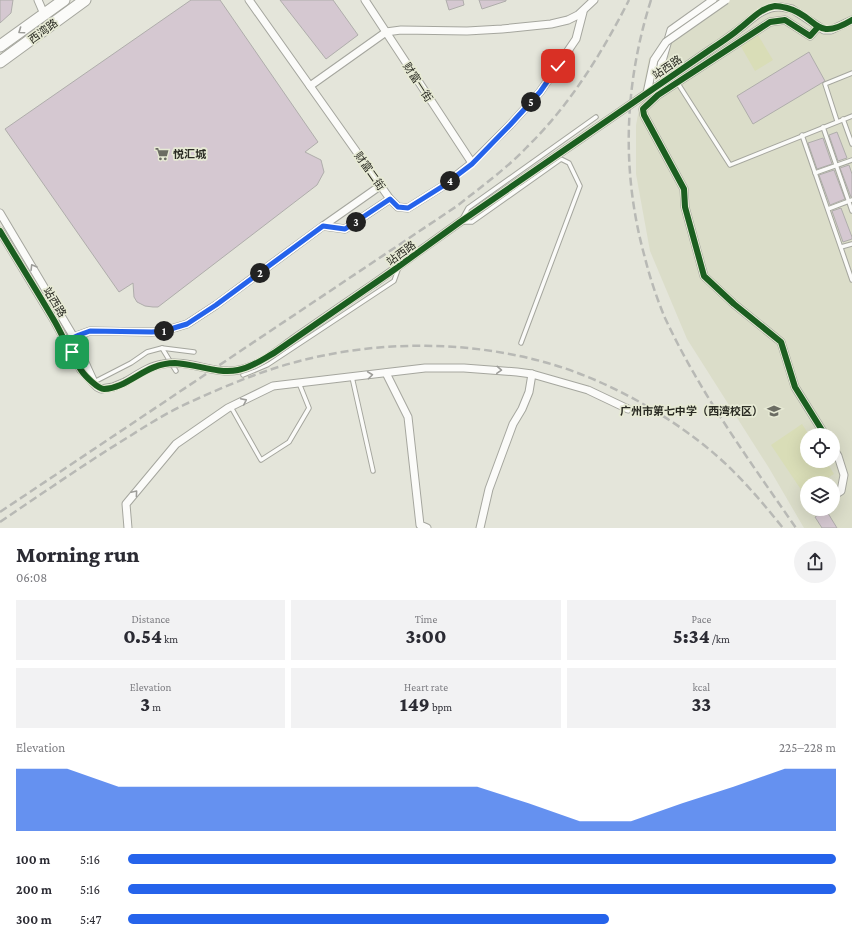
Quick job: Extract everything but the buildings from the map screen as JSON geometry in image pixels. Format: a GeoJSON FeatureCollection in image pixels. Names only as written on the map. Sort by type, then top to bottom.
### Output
{"type":"FeatureCollection","features":[{"type":"Feature","properties":{"kind":"main road","name":"西湾路"},"geometry":{"type":"LineString","coordinates":[[0,46],[64,0]]}},
{"type":"Feature","properties":{"kind":"main road","name":"西湾路"},"geometry":{"type":"LineString","coordinates":[[0,62],[85,0]]}},
{"type":"Feature","properties":{"kind":"street"},"geometry":{"type":"LineString","coordinates":[[38,0],[44,14]]}},
{"type":"Feature","properties":{"kind":"street","name":"财富二街"},"geometry":{"type":"LineString","coordinates":[[249,0],[390,199],[345,229],[323,226]]}},
{"type":"Feature","properties":{"kind":"street","name":"财富一街"},"geometry":{"type":"LineString","coordinates":[[365,0],[472,164]]}},
{"type":"Feature","properties":{"kind":"street"},"geometry":{"type":"LineString","coordinates":[[650,102],[671,30],[713,0]]}},
{"type":"Feature","properties":{"kind":"street"},"geometry":{"type":"LineString","coordinates":[[647,93],[654,60],[666,42],[726,0]]}},
{"type":"Feature","properties":{"kind":"street"},"geometry":{"type":"LineString","coordinates":[[310,86],[386,32],[401,30],[467,31],[526,27],[568,20],[583,12],[592,1]]}},
{"type":"Feature","properties":{"kind":"street","name":"站西路"},"geometry":{"type":"LineString","coordinates":[[0,213],[74,337],[97,387],[105,389],[125,382],[153,367],[164,364],[186,364],[229,371],[239,370],[249,367],[274,353],[460,222],[714,47],[739,29],[751,18],[775,6],[792,10],[802,15],[818,27]]}},
{"type":"Feature","properties":{"kind":"street"},"geometry":{"type":"LineString","coordinates":[[390,199],[398,207],[408,208],[443,186],[472,164],[540,92],[576,39],[583,12]]}},
{"type":"Feature","properties":{"kind":"street"},"geometry":{"type":"LineString","coordinates":[[821,428],[795,387],[781,342],[734,304],[704,276],[685,207],[684,189],[644,115],[643,109],[658,95],[770,22],[785,20],[810,36],[818,27],[824,30],[831,30],[852,20]]}},
{"type":"Feature","properties":{"kind":"street"},"geometry":{"type":"LineString","coordinates":[[66,341],[90,331],[152,332],[164,331],[187,324],[225,299],[323,226],[380,186]]}},
{"type":"Feature","properties":{"kind":"street","name":"站西路"},"geometry":{"type":"LineString","coordinates":[[0,231],[66,341],[81,370],[94,382]]}},
{"type":"Feature","properties":{"kind":"street"},"geometry":{"type":"LineString","coordinates":[[128,528],[126,504],[176,444],[231,407],[273,386],[425,368],[464,368],[532,374],[588,390],[628,409]]}},
{"type":"Feature","properties":{"kind":"street"},"geometry":{"type":"LineString","coordinates":[[386,373],[408,417],[420,525],[427,528]]}},
{"type":"Feature","properties":{"kind":"street"},"geometry":{"type":"LineString","coordinates":[[480,528],[492,482],[513,424],[522,409],[529,392],[532,374]]}},
{"type":"Feature","properties":{"kind":"street"},"geometry":{"type":"LineString","coordinates":[[840,462],[844,475],[842,491],[840,492]]}},
{"type":"Feature","properties":{"kind":"lane"},"geometry":{"type":"LineString","coordinates":[[837,121],[825,84],[852,74]]}},
{"type":"Feature","properties":{"kind":"lane"},"geometry":{"type":"LineString","coordinates":[[677,82],[730,165],[852,116]]}},
{"type":"Feature","properties":{"kind":"lane"},"geometry":{"type":"LineString","coordinates":[[521,343],[580,186],[569,163],[561,159],[472,222],[460,222],[468,208],[596,118]]}},
{"type":"Feature","properties":{"kind":"lane"},"geometry":{"type":"LineString","coordinates":[[844,119],[852,144]]}},
{"type":"Feature","properties":{"kind":"lane"},"geometry":{"type":"LineString","coordinates":[[823,127],[836,166],[850,200],[852,211]]}},
{"type":"Feature","properties":{"kind":"lane"},"geometry":{"type":"LineString","coordinates":[[802,135],[852,280]]}},
{"type":"Feature","properties":{"kind":"lane"},"geometry":{"type":"LineString","coordinates":[[815,173],[852,160]]}},
{"type":"Feature","properties":{"kind":"lane"},"geometry":{"type":"LineString","coordinates":[[828,209],[850,200]]}},
{"type":"Feature","properties":{"kind":"lane"},"geometry":{"type":"LineString","coordinates":[[841,247],[852,244]]}},
{"type":"Feature","properties":{"kind":"lane"},"geometry":{"type":"LineString","coordinates":[[243,375],[267,365],[394,281],[399,266]]}},
{"type":"Feature","properties":{"kind":"lane"},"geometry":{"type":"LineString","coordinates":[[162,348],[176,371]]}},
{"type":"Feature","properties":{"kind":"lane"},"geometry":{"type":"LineString","coordinates":[[94,382],[131,363],[147,352],[162,348],[194,352]]}},
{"type":"Feature","properties":{"kind":"lane"},"geometry":{"type":"LineString","coordinates":[[352,377],[373,471]]}},
{"type":"Feature","properties":{"kind":"lane"},"geometry":{"type":"LineString","coordinates":[[231,407],[260,460],[289,442],[309,408],[299,383]]}},
{"type":"Feature","properties":{"kind":"shaded area"},"geometry":{"type":"Polygon","coordinates":[[[724,0],[852,0],[852,528],[804,528],[769,468],[687,339],[650,251],[636,174],[636,125],[649,58],[724,0]]]}},
{"type":"Feature","properties":{"kind":"green space"},"geometry":{"type":"Polygon","coordinates":[[[758,35],[773,60],[755,71],[740,45],[758,35]]]}},
{"type":"Feature","properties":{"kind":"green space"},"geometry":{"type":"Polygon","coordinates":[[[802,424],[805,428],[800,428],[800,468],[830,468],[834,474],[831,476],[800,476],[800,488],[771,445],[802,424]]]}},
{"type":"Feature","properties":{"kind":"railway"},"geometry":{"type":"LineString","coordinates":[[0,512],[457,206],[493,178],[511,163],[543,131],[571,96],[596,59],[629,0]]}},
{"type":"Feature","properties":{"kind":"railway"},"geometry":{"type":"LineString","coordinates":[[651,0],[635,64],[629,129],[629,161],[632,193],[637,226],[647,266],[656,296],[665,318],[694,373],[726,426],[796,528]]}},
{"type":"Feature","properties":{"kind":"railway"},"geometry":{"type":"LineString","coordinates":[[0,522],[81,467],[166,414],[254,375],[296,362],[327,355],[391,347],[424,346],[488,350],[520,356],[573,371],[617,390],[660,414],[699,441],[717,456],[752,490],[783,528]]}},
{"type":"Feature","properties":{"kind":"cycle path"},"geometry":{"type":"LineString","coordinates":[[0,231],[55,322],[77,365],[85,376],[98,387],[104,389],[113,388],[146,371],[164,364],[175,363],[222,371],[243,369],[274,353],[460,222],[736,32],[765,9],[775,6],[787,8],[805,16],[817,26],[830,29],[852,20]]}},
{"type":"Feature","properties":{"kind":"cycle path"},"geometry":{"type":"LineString","coordinates":[[818,27],[810,36],[785,20],[770,22],[658,95],[643,109],[644,115],[684,189],[685,207],[704,276],[734,304],[781,342],[795,387],[821,428]]}},
{"type":"Feature","properties":{"kind":"place","name":"悦汇城"},"geometry":{"type":"Point","coordinates":[162,154]}},
{"type":"Feature","properties":{"kind":"place","name":"广州市第七中学（西湾校区）"},"geometry":{"type":"Point","coordinates":[774,411]}},
{"type":"Feature","properties":{"kind":"route"},"geometry":{"type":"LineString","coordinates":[[72,352],[66,341],[90,331],[152,332],[164,331],[187,324],[216,305],[323,226],[345,229],[390,199],[398,207],[408,208],[443,186],[472,164],[540,92],[558,66]]}}]}
